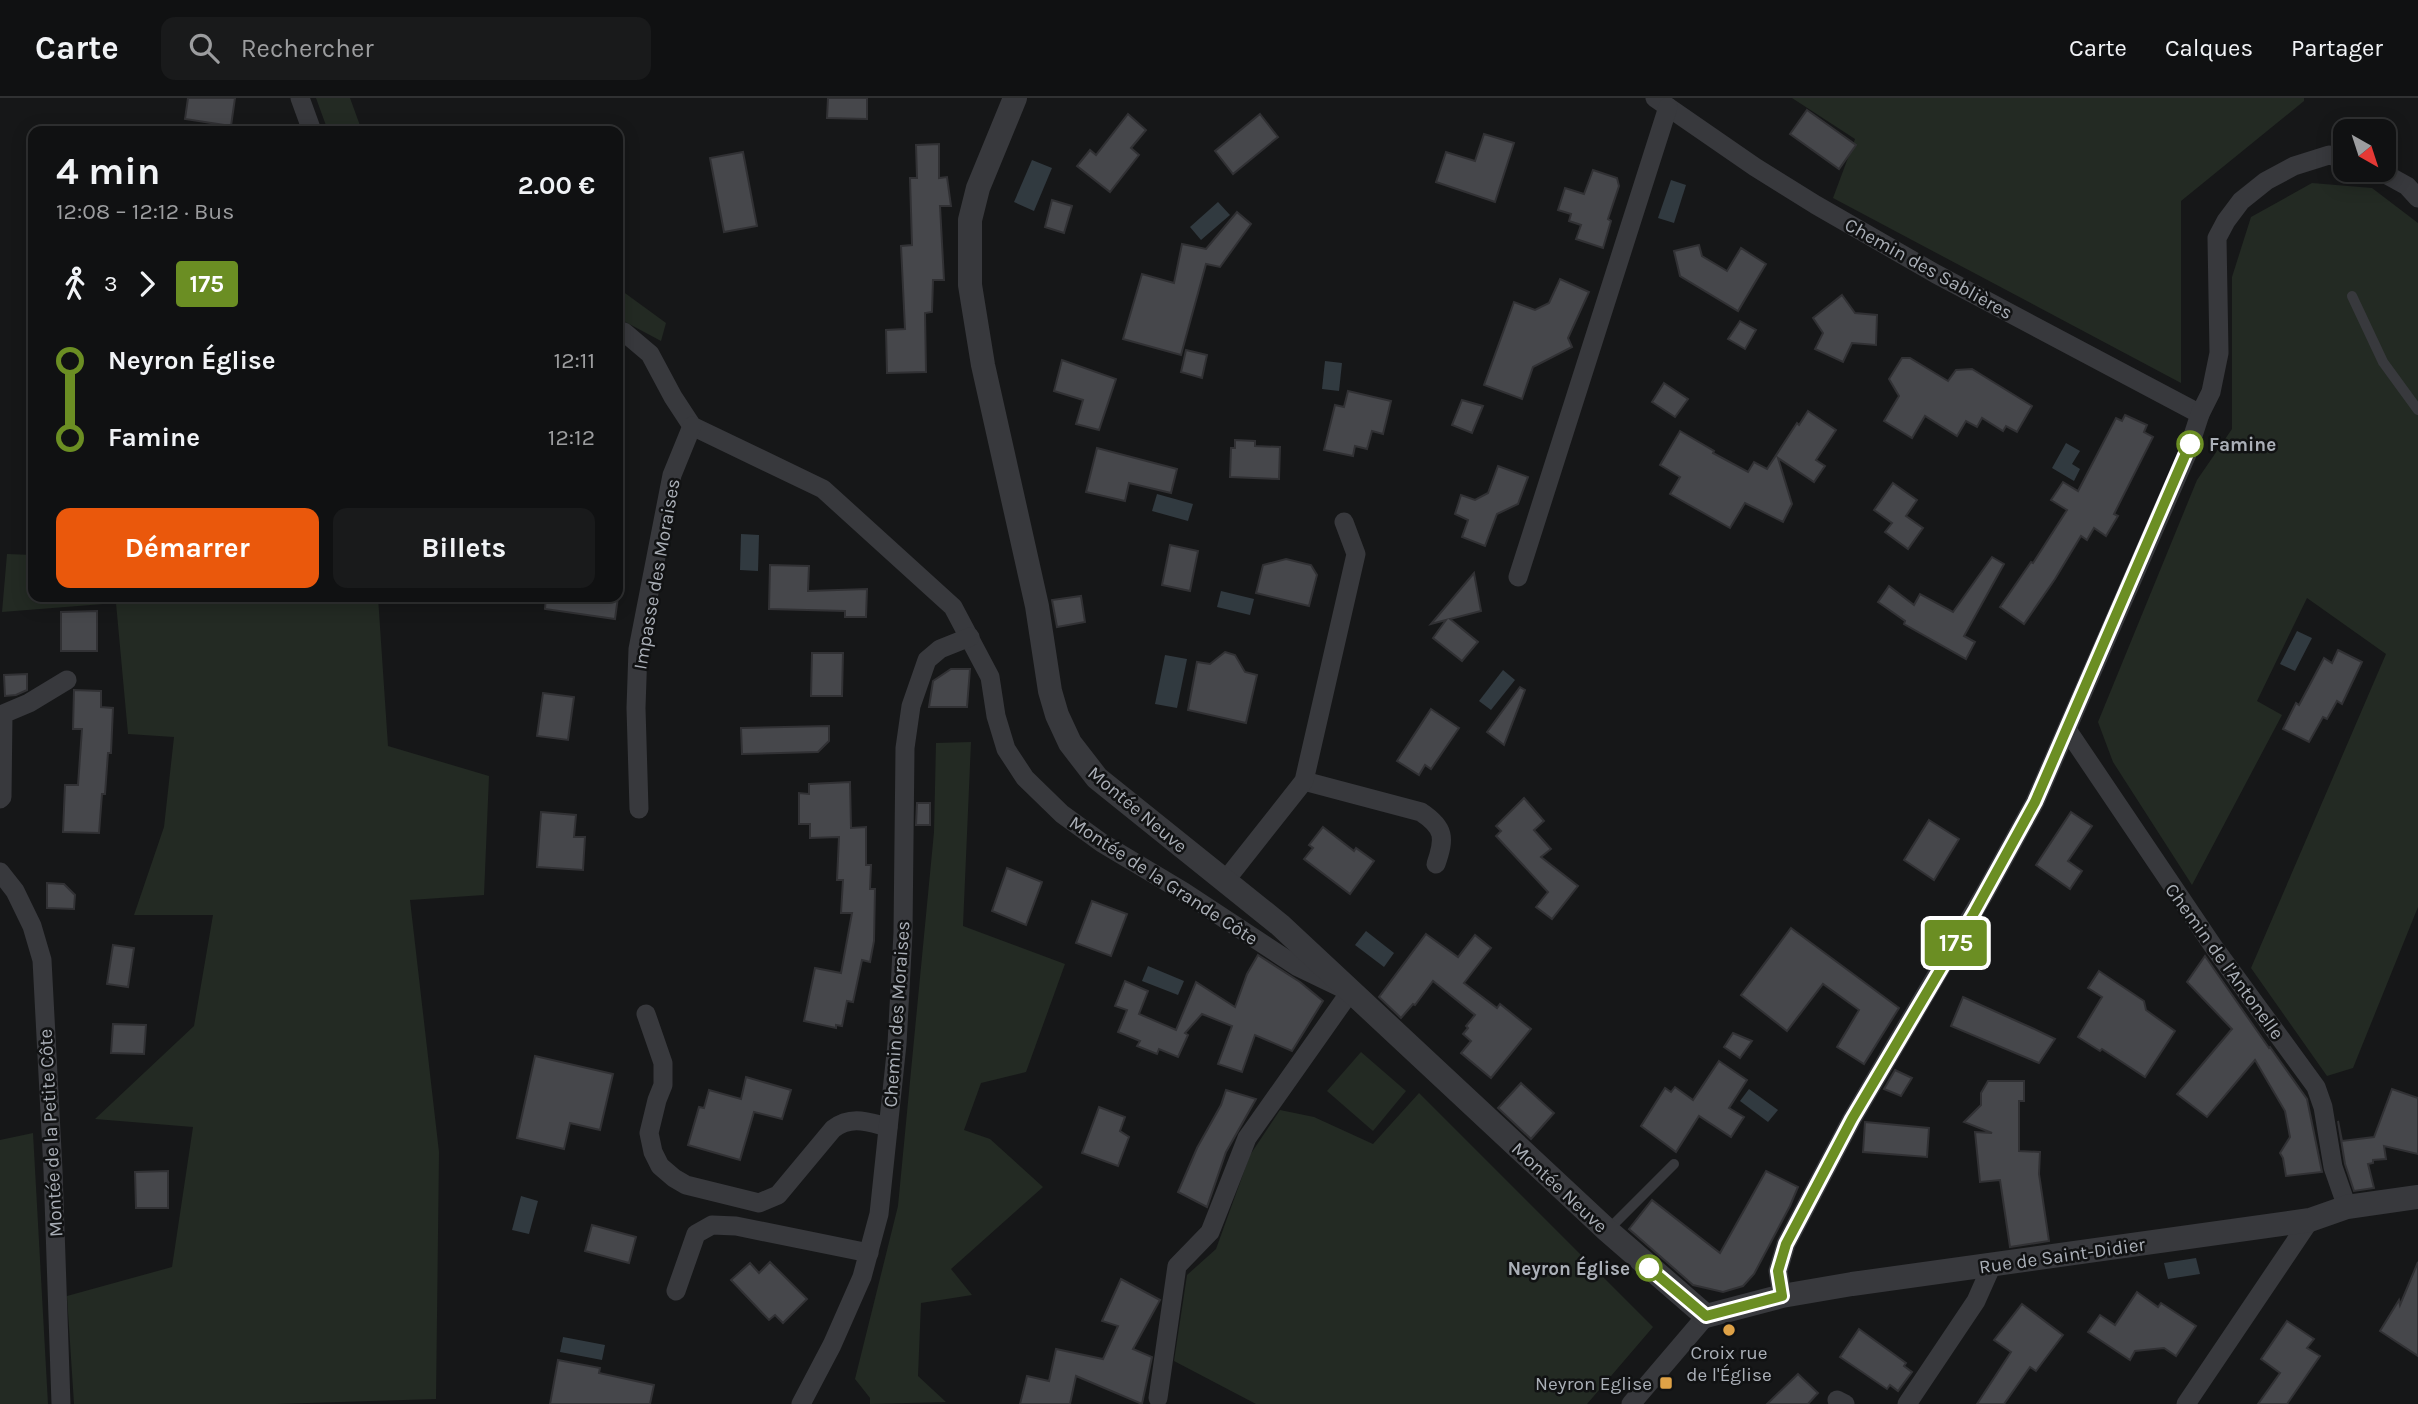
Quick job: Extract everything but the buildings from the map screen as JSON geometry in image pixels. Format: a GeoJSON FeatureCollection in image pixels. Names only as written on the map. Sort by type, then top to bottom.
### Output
{"type":"FeatureCollection","features":[{"type":"Feature","properties":{"kind":"street"},"geometry":{"type":"LineString","coordinates":[[300,98],[310,126]]}},
{"type":"Feature","properties":{"kind":"street","name":"Montée Neuve"},"geometry":{"type":"LineString","coordinates":[[1015,98],[978,188],[970,220],[970,285],[983,365],[1037,606],[1050,691],[1065,734],[1097,778],[1280,925],[1608,1231],[1706,1316]]}},
{"type":"Feature","properties":{"kind":"street","name":"Chemin des Sablières"},"geometry":{"type":"LineString","coordinates":[[1518,577],[1662,102],[1755,167],[1816,205],[1948,280],[2200,414]]}},
{"type":"Feature","properties":{"kind":"street"},"geometry":{"type":"LineString","coordinates":[[1782,1296],[1778,1271],[1786,1244],[1858,1107],[1947,959],[2029,813],[2068,731],[2187,454],[2200,414],[2211,392],[2219,352],[2217,238],[2225,221],[2241,201],[2266,181],[2294,166],[2333,156]]}},
{"type":"Feature","properties":{"kind":"street"},"geometry":{"type":"LineString","coordinates":[[2396,180],[2407,186],[2418,198]]}},
{"type":"Feature","properties":{"kind":"street"},"geometry":{"type":"LineString","coordinates":[[623,332],[650,354],[692,426]]}},
{"type":"Feature","properties":{"kind":"street","name":"Montée de la Grande Côte"},"geometry":{"type":"LineString","coordinates":[[692,426],[823,489],[953,607],[990,677],[996,716],[1006,749],[1025,778],[1062,814],[1102,843],[1184,892],[1298,967],[1350,992]]}},
{"type":"Feature","properties":{"kind":"street","name":"Impasse des Moraises"},"geometry":{"type":"LineString","coordinates":[[639,809],[636,708],[638,649],[672,475],[692,426]]}},
{"type":"Feature","properties":{"kind":"street"},"geometry":{"type":"LineString","coordinates":[[1225,881],[1304,781],[1356,554],[1343,523]]}},
{"type":"Feature","properties":{"kind":"street","name":"Chemin des Moraises"},"geometry":{"type":"LineString","coordinates":[[801,1404],[863,1277],[879,1214],[897,1044],[903,933],[905,748],[911,706],[927,660],[966,630]]}},
{"type":"Feature","properties":{"kind":"street"},"geometry":{"type":"LineString","coordinates":[[0,799],[3,714],[30,703],[67,680]]}},
{"type":"Feature","properties":{"kind":"street","name":"Chemin de l'Antonelle"},"geometry":{"type":"LineString","coordinates":[[2068,731],[2213,946],[2316,1087],[2323,1107],[2333,1167],[2347,1207]]}},
{"type":"Feature","properties":{"kind":"street"},"geometry":{"type":"LineString","coordinates":[[1304,781],[1421,812],[1436,822],[1441,831],[1443,844],[1436,864]]}},
{"type":"Feature","properties":{"kind":"street","name":"Montée de la Petite Côte"},"geometry":{"type":"LineString","coordinates":[[0,872],[15,891],[32,926],[42,960],[61,1404]]}},
{"type":"Feature","properties":{"kind":"street"},"geometry":{"type":"LineString","coordinates":[[1158,1398],[1177,1266],[1210,1232],[1247,1138],[1350,992]]}},
{"type":"Feature","properties":{"kind":"street"},"geometry":{"type":"LineString","coordinates":[[646,1014],[663,1063],[663,1085],[649,1133],[653,1152],[660,1166],[686,1185],[759,1203],[778,1195],[833,1129],[842,1122],[855,1120],[888,1126]]}},
{"type":"Feature","properties":{"kind":"street","name":"Rue de Saint-Didier"},"geometry":{"type":"LineString","coordinates":[[1706,1316],[1782,1296],[2310,1220],[2347,1207],[2418,1196]]}},
{"type":"Feature","properties":{"kind":"street"},"geometry":{"type":"LineString","coordinates":[[2186,1404],[2310,1220]]}},
{"type":"Feature","properties":{"kind":"street"},"geometry":{"type":"LineString","coordinates":[[676,1291],[696,1234],[712,1226],[736,1226],[869,1253]]}},
{"type":"Feature","properties":{"kind":"street"},"geometry":{"type":"LineString","coordinates":[[1908,1404],[1976,1301],[1992,1265]]}},
{"type":"Feature","properties":{"kind":"street"},"geometry":{"type":"LineString","coordinates":[[1631,1404],[1706,1316]]}},
{"type":"Feature","properties":{"kind":"lane"},"geometry":{"type":"LineString","coordinates":[[2352,296],[2383,362],[2418,410]]}},
{"type":"Feature","properties":{"kind":"lane"},"geometry":{"type":"LineString","coordinates":[[1608,1231],[1674,1164]]}},
{"type":"Feature","properties":{"kind":"shaded area"},"geometry":{"type":"Polygon","coordinates":[[[316,98],[350,98],[360,126],[326,126],[316,98]]]}},
{"type":"Feature","properties":{"kind":"shaded area"},"geometry":{"type":"Polygon","coordinates":[[[1792,98],[2304,98],[2304,101],[2181,201],[2181,383],[1833,198],[1855,139],[1792,98]]]}},
{"type":"Feature","properties":{"kind":"shaded area"},"geometry":{"type":"Polygon","coordinates":[[[1032,160],[1052,168],[1034,211],[1014,202],[1032,160]]]}},
{"type":"Feature","properties":{"kind":"shaded area"},"geometry":{"type":"Polygon","coordinates":[[[1671,180],[1686,185],[1674,223],[1658,218],[1671,180]]]}},
{"type":"Feature","properties":{"kind":"shaded area"},"geometry":{"type":"Polygon","coordinates":[[[2312,183],[2372,188],[2418,223],[2418,907],[2353,1068],[2327,1076],[2251,968],[2386,654],[2307,598],[2257,701],[2282,715],[2192,885],[2113,762],[2098,722],[2197,480],[2232,429],[2232,277],[2251,217],[2312,183]]]}},
{"type":"Feature","properties":{"kind":"shaded area"},"geometry":{"type":"Polygon","coordinates":[[[1218,202],[1230,215],[1201,240],[1190,227],[1218,202]]]}},
{"type":"Feature","properties":{"kind":"shaded area"},"geometry":{"type":"Polygon","coordinates":[[[623,292],[666,323],[661,341],[623,321],[623,292]]]}},
{"type":"Feature","properties":{"kind":"shaded area"},"geometry":{"type":"Polygon","coordinates":[[[1325,361],[1342,363],[1339,391],[1322,389],[1325,361]]]}},
{"type":"Feature","properties":{"kind":"shaded area"},"geometry":{"type":"Polygon","coordinates":[[[2066,443],[2080,451],[2072,464],[2080,469],[2074,481],[2052,468],[2066,443]]]}},
{"type":"Feature","properties":{"kind":"shaded area"},"geometry":{"type":"Polygon","coordinates":[[[1157,494],[1193,504],[1188,521],[1152,511],[1157,494]]]}},
{"type":"Feature","properties":{"kind":"shaded area"},"geometry":{"type":"Polygon","coordinates":[[[741,534],[759,535],[758,571],[740,570],[741,534]]]}},
{"type":"Feature","properties":{"kind":"shaded area"},"geometry":{"type":"Polygon","coordinates":[[[7,554],[28,555],[28,602],[378,602],[388,746],[489,776],[484,895],[410,900],[439,1152],[436,1399],[276,1404],[74,1404],[67,1296],[172,1267],[193,1127],[95,1119],[194,1026],[213,915],[134,915],[164,827],[174,737],[128,734],[116,603],[2,612],[7,554]]]}},
{"type":"Feature","properties":{"kind":"shaded area"},"geometry":{"type":"Polygon","coordinates":[[[1221,591],[1254,599],[1250,615],[1217,607],[1221,591]]]}},
{"type":"Feature","properties":{"kind":"shaded area"},"geometry":{"type":"Polygon","coordinates":[[[2297,631],[2312,638],[2295,671],[2280,664],[2297,631]]]}},
{"type":"Feature","properties":{"kind":"shaded area"},"geometry":{"type":"Polygon","coordinates":[[[1165,655],[1187,659],[1177,708],[1155,704],[1165,655]]]}},
{"type":"Feature","properties":{"kind":"shaded area"},"geometry":{"type":"Polygon","coordinates":[[[1503,670],[1515,680],[1491,710],[1479,701],[1503,670]]]}},
{"type":"Feature","properties":{"kind":"shaded area"},"geometry":{"type":"Polygon","coordinates":[[[971,742],[963,926],[1065,964],[1026,1072],[981,1083],[964,1130],[990,1139],[1043,1187],[951,1269],[972,1295],[921,1303],[918,1376],[946,1402],[870,1404],[870,1398],[855,1379],[898,1206],[934,832],[936,743],[971,742]]]}},
{"type":"Feature","properties":{"kind":"shaded area"},"geometry":{"type":"Polygon","coordinates":[[[1366,931],[1394,953],[1384,967],[1355,945],[1366,931]]]}},
{"type":"Feature","properties":{"kind":"shaded area"},"geometry":{"type":"Polygon","coordinates":[[[1148,966],[1184,981],[1178,995],[1142,981],[1148,966]]]}},
{"type":"Feature","properties":{"kind":"shaded area"},"geometry":{"type":"Polygon","coordinates":[[[1361,1052],[1406,1091],[1373,1131],[1327,1091],[1361,1052]]]}},
{"type":"Feature","properties":{"kind":"shaded area"},"geometry":{"type":"Polygon","coordinates":[[[1749,1089],[1778,1110],[1768,1122],[1740,1101],[1749,1089]]]}},
{"type":"Feature","properties":{"kind":"shaded area"},"geometry":{"type":"Polygon","coordinates":[[[1419,1093],[1653,1327],[1587,1404],[1256,1404],[1174,1361],[1187,1275],[1216,1249],[1250,1155],[1280,1110],[1314,1117],[1373,1144],[1419,1093]]]}},
{"type":"Feature","properties":{"kind":"shaded area"},"geometry":{"type":"Polygon","coordinates":[[[33,1133],[48,1404],[0,1404],[0,1140],[33,1133]]]}},
{"type":"Feature","properties":{"kind":"shaded area"},"geometry":{"type":"Polygon","coordinates":[[[521,1196],[538,1201],[529,1234],[512,1230],[521,1196]]]}},
{"type":"Feature","properties":{"kind":"shaded area"},"geometry":{"type":"Polygon","coordinates":[[[2196,1258],[2200,1274],[2168,1279],[2164,1263],[2196,1258]]]}},
{"type":"Feature","properties":{"kind":"shaded area"},"geometry":{"type":"Polygon","coordinates":[[[563,1337],[605,1345],[602,1360],[560,1352],[563,1337]]]}},
{"type":"Feature","properties":{"kind":"bus line","name":"175"},"geometry":{"type":"LineString","coordinates":[[1649,1268],[1706,1316],[1782,1296],[1778,1271],[1786,1244],[1852,1119],[1975,911],[2035,802],[2190,444]]}},
{"type":"Feature","properties":{"kind":"place","name":"Famine"},"geometry":{"type":"Point","coordinates":[2190,444]}},
{"type":"Feature","properties":{"kind":"place","name":"Neyron Église"},"geometry":{"type":"Point","coordinates":[1649,1268]}},
{"type":"Feature","properties":{"kind":"place","name":"Croix rue de l'Église"},"geometry":{"type":"Point","coordinates":[1729,1330]}},
{"type":"Feature","properties":{"kind":"place","name":"Neyron Eglise"},"geometry":{"type":"Point","coordinates":[1666,1383]}}]}
